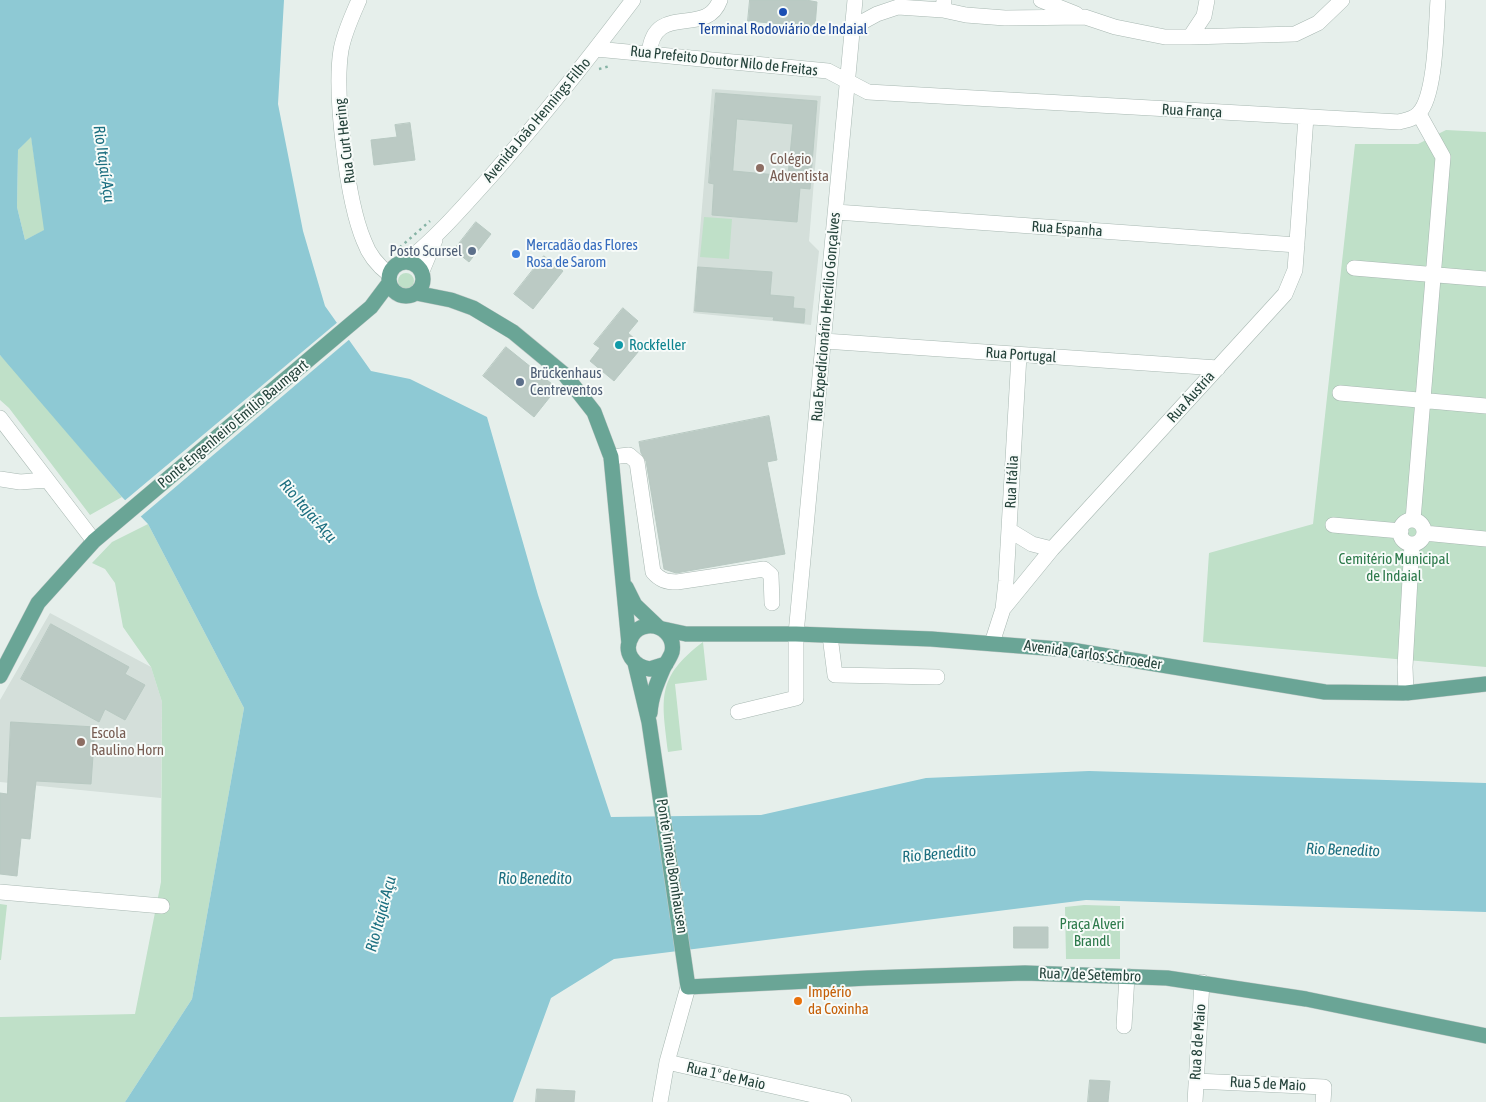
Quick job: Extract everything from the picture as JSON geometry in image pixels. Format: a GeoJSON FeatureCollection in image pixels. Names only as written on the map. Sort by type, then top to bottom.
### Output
{"type":"FeatureCollection","features":[{"type":"Feature","properties":{"kind":"main road"},"geometry":{"type":"LineString","coordinates":[[416,285],[418,266],[407,261],[396,264],[387,273],[392,289],[416,285],[472,308],[505,327],[565,375],[594,412],[611,457],[623,576],[628,651],[635,664],[650,722]]}},
{"type":"Feature","properties":{"kind":"main road","name":"Ponte Engenheiro Emílio Baumgart"},"geometry":{"type":"LineString","coordinates":[[367,310],[387,273]]}},
{"type":"Feature","properties":{"kind":"main road","name":"Ponte Engenheiro Emílio Baumgart"},"geometry":{"type":"LineString","coordinates":[[0,676],[38,603],[94,541],[367,310],[416,285]]}},
{"type":"Feature","properties":{"kind":"main road"},"geometry":{"type":"LineString","coordinates":[[623,576],[635,605],[672,642],[668,661],[654,693],[650,722]]}},
{"type":"Feature","properties":{"kind":"main road"},"geometry":{"type":"LineString","coordinates":[[628,644],[636,631],[642,627],[660,628]]}},
{"type":"Feature","properties":{"kind":"main road","name":"Avenida Carlos Schroeder"},"geometry":{"type":"LineString","coordinates":[[660,628],[674,633],[698,635],[796,634],[931,639],[1071,650],[1123,657],[1302,690],[1406,693],[1486,684]]}},
{"type":"Feature","properties":{"kind":"main road"},"geometry":{"type":"LineString","coordinates":[[635,664],[650,669],[668,661],[687,640],[698,635]]}},
{"type":"Feature","properties":{"kind":"main road","name":"Ponte Irineu Bornhausen"},"geometry":{"type":"LineString","coordinates":[[650,722],[688,987]]}},
{"type":"Feature","properties":{"kind":"main road","name":"Rua 7 de Setembro"},"geometry":{"type":"LineString","coordinates":[[688,987],[868,978],[1025,973],[1127,976],[1202,982],[1315,1001],[1486,1036]]}},
{"type":"Feature","properties":{"kind":"street","name":"Rua Curt Hering"},"geometry":{"type":"LineString","coordinates":[[359,0],[341,49],[338,81],[352,202],[359,227],[372,258],[387,273]]}},
{"type":"Feature","properties":{"kind":"street","name":"Avenida João Hennings Filho"},"geometry":{"type":"LineString","coordinates":[[407,261],[436,237],[508,156],[596,49],[633,0]]}},
{"type":"Feature","properties":{"kind":"street"},"geometry":{"type":"LineString","coordinates":[[649,54],[650,34],[657,19],[669,13],[708,14],[717,7],[720,0]]}},
{"type":"Feature","properties":{"kind":"street","name":"Rua Expedicionário Hercílio Gonçalves"},"geometry":{"type":"LineString","coordinates":[[738,712],[796,698],[796,634],[849,82],[855,0]]}},
{"type":"Feature","properties":{"kind":"street"},"geometry":{"type":"LineString","coordinates":[[1042,0],[1116,27],[1165,37],[1295,34],[1318,23],[1342,0]]}},
{"type":"Feature","properties":{"kind":"street"},"geometry":{"type":"LineString","coordinates":[[1190,36],[1204,16],[1207,0]]}},
{"type":"Feature","properties":{"kind":"street"},"geometry":{"type":"LineString","coordinates":[[1413,520],[1443,157],[1419,114],[1426,104],[1431,82],[1438,0]]}},
{"type":"Feature","properties":{"kind":"street"},"geometry":{"type":"LineString","coordinates":[[853,26],[877,14],[898,7],[943,5],[966,15],[1005,18],[1085,17]]}},
{"type":"Feature","properties":{"kind":"street","name":"Rua Prefeito Doutor Nilo de Freitas"},"geometry":{"type":"LineString","coordinates":[[596,49],[828,71],[849,82]]}},
{"type":"Feature","properties":{"kind":"street","name":"Rua França"},"geometry":{"type":"LineString","coordinates":[[849,82],[868,92],[1306,117],[1399,122],[1419,114]]}},
{"type":"Feature","properties":{"kind":"street","name":"Rua Áustria"},"geometry":{"type":"LineString","coordinates":[[992,643],[1003,609],[1052,549],[1285,294],[1295,270],[1306,117]]}},
{"type":"Feature","properties":{"kind":"street","name":"Rua Espanha"},"geometry":{"type":"LineString","coordinates":[[836,212],[1297,245]]}},
{"type":"Feature","properties":{"kind":"street","name":"Avenida João Hennings Filho"},"geometry":{"type":"LineString","coordinates":[[416,285],[436,237]]}},
{"type":"Feature","properties":{"kind":"street"},"geometry":{"type":"LineString","coordinates":[[1354,268],[1486,279]]}},
{"type":"Feature","properties":{"kind":"street","name":"Rua Portugal"},"geometry":{"type":"LineString","coordinates":[[824,342],[1218,368]]}},
{"type":"Feature","properties":{"kind":"street","name":"Rua Itália"},"geometry":{"type":"LineString","coordinates":[[1003,609],[1019,355]]}},
{"type":"Feature","properties":{"kind":"street"},"geometry":{"type":"LineString","coordinates":[[1340,393],[1422,402],[1486,406]]}},
{"type":"Feature","properties":{"kind":"street"},"geometry":{"type":"LineString","coordinates":[[0,418],[94,541]]}},
{"type":"Feature","properties":{"kind":"street"},"geometry":{"type":"LineString","coordinates":[[611,457],[629,455],[637,462],[653,572],[658,578],[667,582],[677,582],[764,569],[772,575],[772,603]]}},
{"type":"Feature","properties":{"kind":"street"},"geometry":{"type":"LineString","coordinates":[[0,479],[20,482],[47,480]]}},
{"type":"Feature","properties":{"kind":"street"},"geometry":{"type":"LineString","coordinates":[[1413,520],[1420,523],[1424,533],[1418,542],[1412,544],[1402,538],[1400,531],[1406,522],[1413,520]]}},
{"type":"Feature","properties":{"kind":"street"},"geometry":{"type":"LineString","coordinates":[[1333,524],[1400,531]]}},
{"type":"Feature","properties":{"kind":"street"},"geometry":{"type":"LineString","coordinates":[[1009,530],[1032,544],[1052,549]]}},
{"type":"Feature","properties":{"kind":"street"},"geometry":{"type":"LineString","coordinates":[[1424,533],[1486,540]]}},
{"type":"Feature","properties":{"kind":"street"},"geometry":{"type":"LineString","coordinates":[[1406,693],[1405,667],[1412,544]]}},
{"type":"Feature","properties":{"kind":"street"},"geometry":{"type":"LineString","coordinates":[[830,636],[835,675],[937,677]]}},
{"type":"Feature","properties":{"kind":"street"},"geometry":{"type":"LineString","coordinates":[[0,892],[162,906]]}},
{"type":"Feature","properties":{"kind":"street"},"geometry":{"type":"LineString","coordinates":[[1124,1026],[1127,976]]}},
{"type":"Feature","properties":{"kind":"street","name":"Rua 8 de Maio"},"geometry":{"type":"LineString","coordinates":[[1194,1102],[1202,982]]}},
{"type":"Feature","properties":{"kind":"street"},"geometry":{"type":"LineString","coordinates":[[660,1102],[667,1062],[688,987]]}},
{"type":"Feature","properties":{"kind":"street","name":"Rua 1º de Maio"},"geometry":{"type":"LineString","coordinates":[[667,1062],[802,1098],[844,1102]]}},
{"type":"Feature","properties":{"kind":"street","name":"Rua 5 de Maio"},"geometry":{"type":"LineString","coordinates":[[1196,1081],[1324,1087],[1324,1102]]}},
{"type":"Feature","properties":{"kind":"path"},"geometry":{"type":"LineString","coordinates":[[387,273],[429,220]]}},
{"type":"Feature","properties":{"kind":"shaded area","name":"Colégio Adventista"},"geometry":{"type":"Polygon","coordinates":[[[712,89],[821,96],[809,241],[819,251],[811,325],[693,313],[712,89]]]}},
{"type":"Feature","properties":{"kind":"shaded area","name":"Escola Raulino Horn"},"geometry":{"type":"Polygon","coordinates":[[[50,613],[151,667],[162,702],[161,798],[0,782],[0,700],[50,613]]]}},
{"type":"Feature","properties":{"kind":"green space","name":"Cemitério Municipal de Indaial"},"geometry":{"type":"Polygon","coordinates":[[[1446,130],[1486,132],[1486,667],[1203,642],[1209,553],[1313,524],[1355,144],[1418,144],[1446,130]]]}},
{"type":"Feature","properties":{"kind":"green space"},"geometry":{"type":"Polygon","coordinates":[[[31,136],[45,230],[25,240],[17,207],[18,150],[31,136]]]}},
{"type":"Feature","properties":{"kind":"green space"},"geometry":{"type":"Polygon","coordinates":[[[704,217],[732,219],[729,259],[700,257],[704,217]]]}},
{"type":"Feature","properties":{"kind":"green space"},"geometry":{"type":"Polygon","coordinates":[[[406,273],[414,281],[406,289],[398,281],[406,273]]]}},
{"type":"Feature","properties":{"kind":"green space"},"geometry":{"type":"Polygon","coordinates":[[[0,355],[122,497],[90,515],[9,408],[0,400],[0,355]]]}},
{"type":"Feature","properties":{"kind":"green space"},"geometry":{"type":"Polygon","coordinates":[[[148,524],[244,708],[192,999],[125,1102],[0,1102],[0,1017],[135,1014],[161,882],[162,702],[151,667],[123,627],[115,583],[105,569],[92,563],[112,542],[148,524]]]}},
{"type":"Feature","properties":{"kind":"green space"},"geometry":{"type":"Polygon","coordinates":[[[703,642],[707,680],[675,684],[682,750],[668,752],[664,718],[665,691],[676,667],[703,642]]]}},
{"type":"Feature","properties":{"kind":"green space"},"geometry":{"type":"Polygon","coordinates":[[[0,904],[7,905],[1,960],[0,960],[0,904]]]}},
{"type":"Feature","properties":{"kind":"green space","name":"Praça Alveri Brandl"},"geometry":{"type":"Polygon","coordinates":[[[1084,905],[1120,906],[1120,959],[1066,959],[1065,907],[1084,905]]]}},
{"type":"Feature","properties":{"kind":"water"},"geometry":{"type":"Polygon","coordinates":[[[0,0],[284,0],[278,104],[303,231],[325,306],[371,371],[410,379],[487,417],[538,595],[611,817],[761,815],[926,778],[1089,771],[1486,783],[1486,912],[1086,900],[614,959],[551,998],[513,1102],[125,1102],[192,999],[244,708],[148,524],[122,497],[0,355],[0,0]],[[31,137],[18,150],[17,207],[25,240],[44,230],[31,137]]]}},
{"type":"Feature","properties":{"kind":"pier"},"geometry":{"type":"Polygon","coordinates":[[[339,321],[351,338],[139,518],[123,502],[339,321]]]}},
{"type":"Feature","properties":{"kind":"building","name":"Terminal Rodoviário de Indaial"},"geometry":{"type":"Polygon","coordinates":[[[750,0],[806,0],[817,2],[815,27],[748,21],[750,0]]]}},
{"type":"Feature","properties":{"kind":"building"},"geometry":{"type":"Polygon","coordinates":[[[716,93],[817,101],[810,189],[800,188],[797,222],[712,215],[714,184],[709,183],[716,93]],[[737,119],[733,171],[788,176],[793,124],[737,119]]]}},
{"type":"Feature","properties":{"kind":"building"},"geometry":{"type":"Polygon","coordinates":[[[410,123],[415,160],[374,165],[371,140],[397,137],[395,125],[410,123]]]}},
{"type":"Feature","properties":{"kind":"building"},"geometry":{"type":"Polygon","coordinates":[[[476,222],[491,234],[469,262],[454,250],[476,222]]]}},
{"type":"Feature","properties":{"kind":"building"},"geometry":{"type":"Polygon","coordinates":[[[544,256],[563,271],[533,309],[514,294],[544,256]]]}},
{"type":"Feature","properties":{"kind":"building"},"geometry":{"type":"Polygon","coordinates":[[[698,267],[772,272],[770,295],[794,297],[793,308],[805,309],[804,323],[773,320],[774,317],[695,311],[698,267]]]}},
{"type":"Feature","properties":{"kind":"building","name":"Rockfeller"},"geometry":{"type":"Polygon","coordinates":[[[623,308],[638,321],[628,333],[643,346],[614,381],[590,361],[600,348],[594,344],[623,308]]]}},
{"type":"Feature","properties":{"kind":"building","name":"Brückenhaus Centreventos"},"geometry":{"type":"Polygon","coordinates":[[[506,347],[557,388],[534,417],[483,376],[506,347]]]}},
{"type":"Feature","properties":{"kind":"building"},"geometry":{"type":"Polygon","coordinates":[[[769,416],[777,460],[767,462],[785,554],[676,573],[664,569],[646,461],[641,453],[639,442],[769,416]]]}},
{"type":"Feature","properties":{"kind":"building"},"geometry":{"type":"Polygon","coordinates":[[[51,624],[129,667],[125,674],[145,685],[125,720],[105,709],[99,722],[21,679],[51,624]]]}},
{"type":"Feature","properties":{"kind":"building"},"geometry":{"type":"Polygon","coordinates":[[[11,722],[95,727],[91,784],[36,781],[30,839],[21,838],[17,876],[0,874],[0,793],[7,794],[11,722]]]}},
{"type":"Feature","properties":{"kind":"building"},"geometry":{"type":"Polygon","coordinates":[[[1014,927],[1048,927],[1048,948],[1014,948],[1014,927]]]}},
{"type":"Feature","properties":{"kind":"building"},"geometry":{"type":"Polygon","coordinates":[[[1090,1080],[1110,1081],[1108,1102],[1088,1102],[1090,1080]]]}},
{"type":"Feature","properties":{"kind":"building"},"geometry":{"type":"Polygon","coordinates":[[[537,1089],[575,1091],[574,1102],[536,1102],[537,1089]]]}},
{"type":"Feature","properties":{"kind":"place","name":"Terminal Rodoviário de Indaial"},"geometry":{"type":"Point","coordinates":[783,12]}},
{"type":"Feature","properties":{"kind":"place","name":"Colégio Adventista"},"geometry":{"type":"Point","coordinates":[760,168]}},
{"type":"Feature","properties":{"kind":"place","name":"Posto Scursel"},"geometry":{"type":"Point","coordinates":[472,251]}},
{"type":"Feature","properties":{"kind":"place","name":"Mercadão das Flores Rosa de Sarom"},"geometry":{"type":"Point","coordinates":[516,254]}},
{"type":"Feature","properties":{"kind":"place","name":"Rockfeller"},"geometry":{"type":"Point","coordinates":[619,345]}},
{"type":"Feature","properties":{"kind":"place","name":"Brückenhaus Centreventos"},"geometry":{"type":"Point","coordinates":[520,382]}},
{"type":"Feature","properties":{"kind":"place","name":"Escola Raulino Horn"},"geometry":{"type":"Point","coordinates":[81,742]}},
{"type":"Feature","properties":{"kind":"place","name":"Império da Coxinha"},"geometry":{"type":"Point","coordinates":[798,1001]}},
{"type":"Feature","properties":{"kind":"water label","name":"Rio Itajaí-Açu"},"geometry":{"type":"Point","coordinates":[104,164]}},
{"type":"Feature","properties":{"kind":"water label","name":"Rio Itajaí-Açu"},"geometry":{"type":"Point","coordinates":[308,511]}},
{"type":"Feature","properties":{"kind":"water label","name":"Rio Benedito"},"geometry":{"type":"Point","coordinates":[1343,850]}},
{"type":"Feature","properties":{"kind":"water label","name":"Rio Benedito"},"geometry":{"type":"Point","coordinates":[939,854]}},
{"type":"Feature","properties":{"kind":"water label","name":"Rio Benedito"},"geometry":{"type":"Point","coordinates":[535,879]}},
{"type":"Feature","properties":{"kind":"water label","name":"Rio Itajaí-Açu"},"geometry":{"type":"Point","coordinates":[381,914]}}]}
